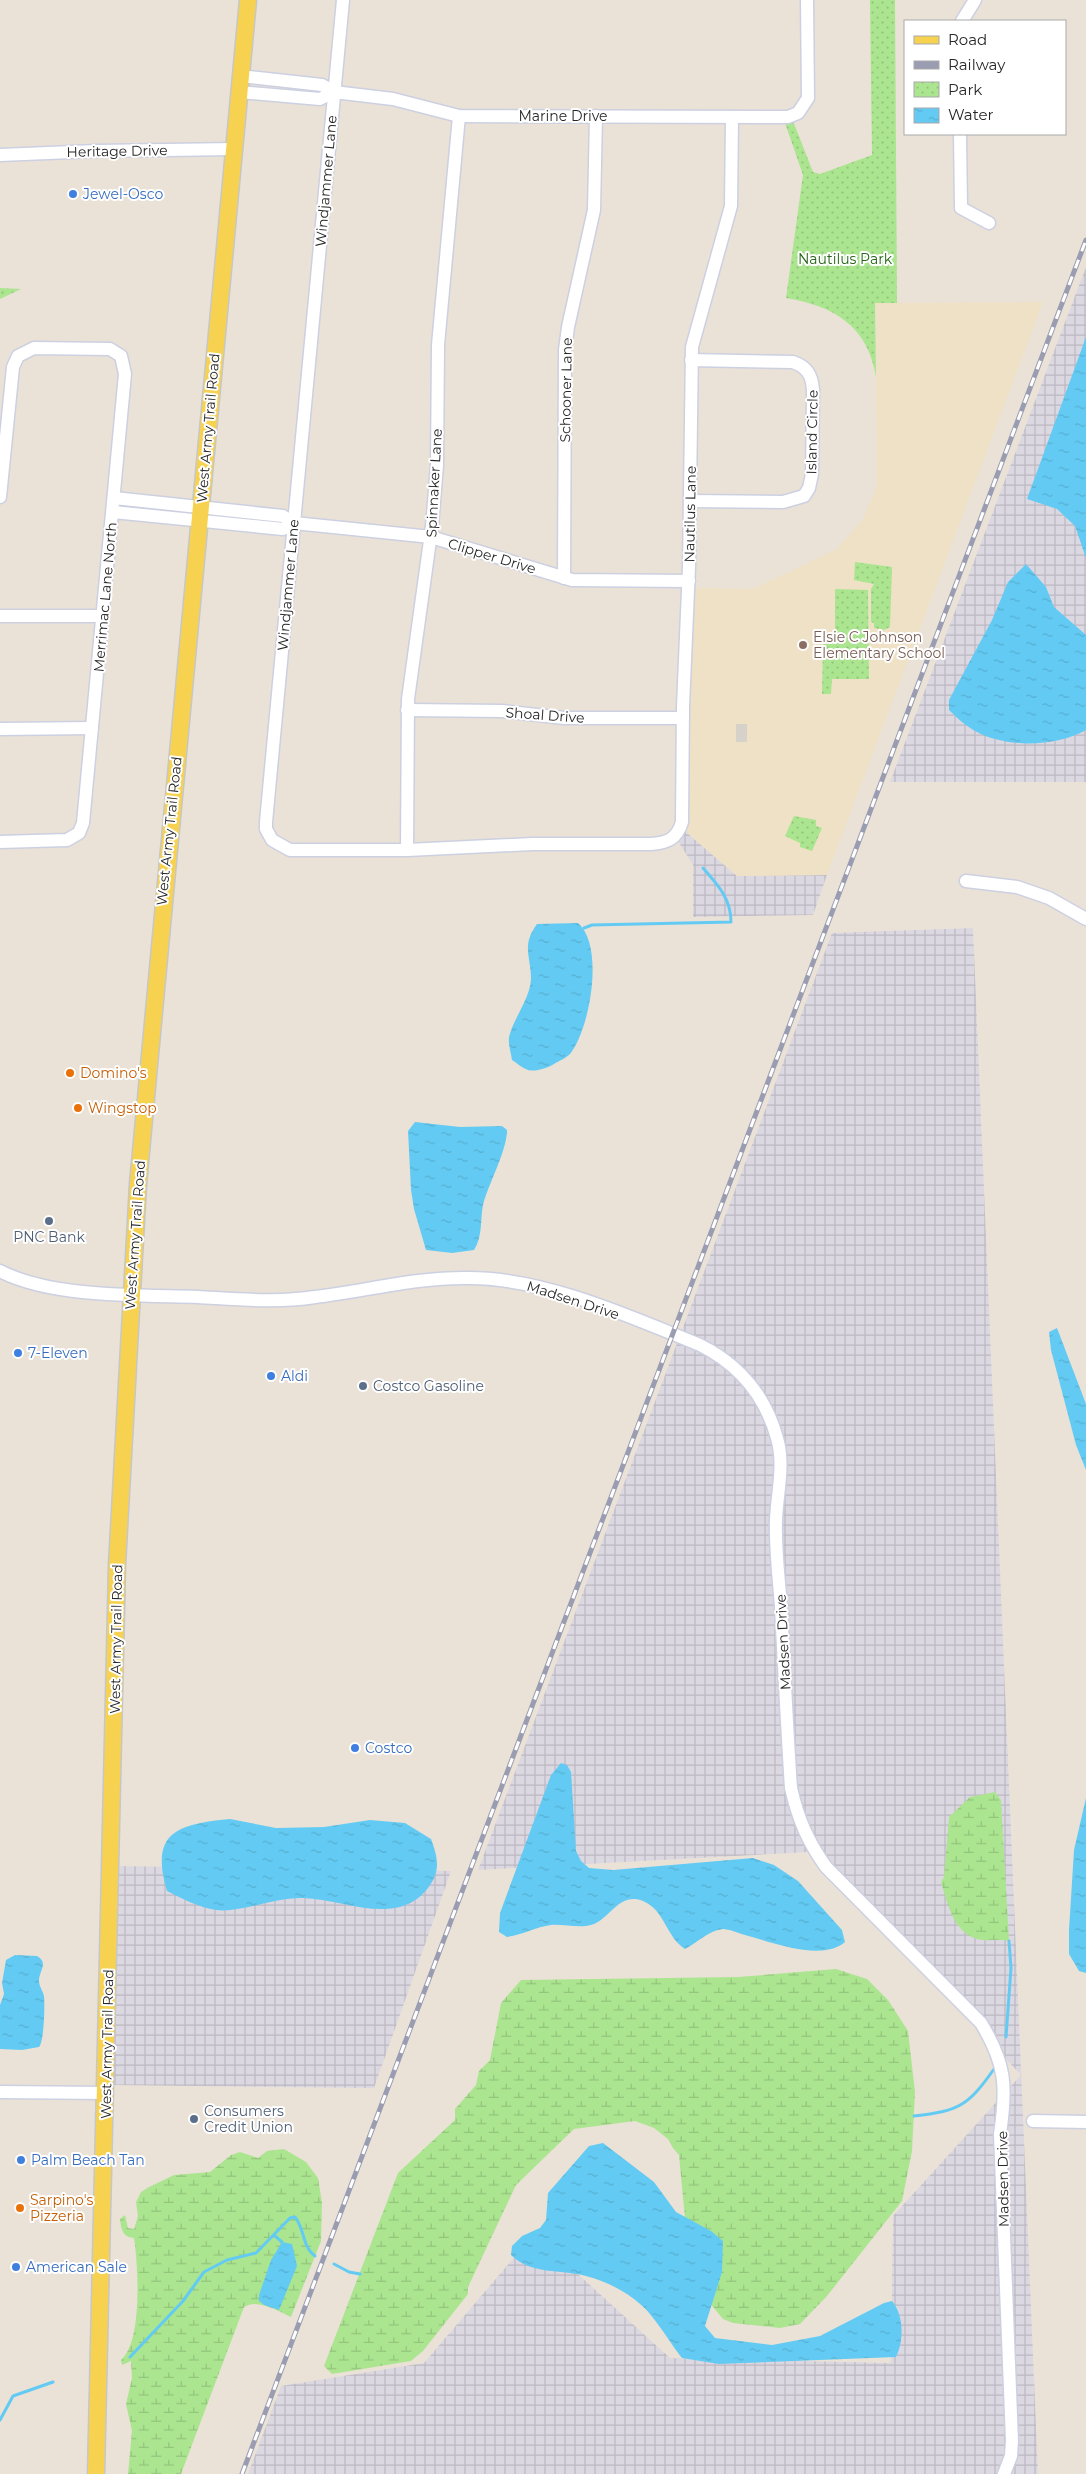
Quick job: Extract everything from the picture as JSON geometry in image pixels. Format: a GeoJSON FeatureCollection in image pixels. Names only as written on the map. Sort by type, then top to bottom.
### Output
{"type":"FeatureCollection","features":[{"type":"Feature","properties":{"kind":"main road","name":"West Army Trail Road"},"geometry":{"type":"LineString","coordinates":[[96,2474],[117,1565],[138,1184],[248,0]]}},
{"type":"Feature","properties":{"kind":"street","name":"Windjammer Lane"},"geometry":{"type":"LineString","coordinates":[[343,0],[266,829],[272,840],[290,850],[406,850],[532,844],[598,844]]}},
{"type":"Feature","properties":{"kind":"street","name":"Marine Drive"},"geometry":{"type":"LineString","coordinates":[[240,84],[322,85],[334,92],[393,99],[459,116],[781,118],[793,116],[805,105],[808,90],[806,0]]}},
{"type":"Feature","properties":{"kind":"street"},"geometry":{"type":"LineString","coordinates":[[963,20],[975,0]]}},
{"type":"Feature","properties":{"kind":"street","name":"Spinnaker Lane"},"geometry":{"type":"LineString","coordinates":[[406,850],[408,710],[431,537],[437,465],[438,345],[459,116]]}},
{"type":"Feature","properties":{"kind":"street","name":"Schooner Lane"},"geometry":{"type":"LineString","coordinates":[[564,578],[565,350],[568,327],[594,210],[596,116]]}},
{"type":"Feature","properties":{"kind":"street","name":"Nautilus Lane"},"geometry":{"type":"LineString","coordinates":[[598,844],[661,843],[671,839],[678,832],[682,822],[682,718],[689,581],[691,360],[694,340],[730,206],[732,118]]}},
{"type":"Feature","properties":{"kind":"street"},"geometry":{"type":"LineString","coordinates":[[960,135],[961,208],[989,224]]}},
{"type":"Feature","properties":{"kind":"street","name":"Heritage Drive"},"geometry":{"type":"LineString","coordinates":[[0,155],[96,150],[235,149]]}},
{"type":"Feature","properties":{"kind":"street","name":"Merrimac Lane North"},"geometry":{"type":"LineString","coordinates":[[0,497],[16,359],[22,352],[34,348],[104,348],[116,352],[120,356],[126,374],[81,829],[76,836],[59,841],[0,842]]}},
{"type":"Feature","properties":{"kind":"street","name":"Island Circle"},"geometry":{"type":"LineString","coordinates":[[690,501],[783,502],[804,496],[809,488],[812,474],[813,390],[812,382],[806,370],[793,362],[691,360]]}},
{"type":"Feature","properties":{"kind":"street","name":"Clipper Drive"},"geometry":{"type":"LineString","coordinates":[[114,498],[282,529],[294,523],[431,537],[564,578],[582,581],[689,581]]}},
{"type":"Feature","properties":{"kind":"street","name":"Clipper Drive"},"geometry":{"type":"LineString","coordinates":[[113,512],[200,514]]}},
{"type":"Feature","properties":{"kind":"street"},"geometry":{"type":"LineString","coordinates":[[0,616],[103,616]]}},
{"type":"Feature","properties":{"kind":"street","name":"Shoal Drive"},"geometry":{"type":"LineString","coordinates":[[408,710],[502,711],[564,718],[682,718]]}},
{"type":"Feature","properties":{"kind":"street"},"geometry":{"type":"LineString","coordinates":[[0,729],[92,728]]}},
{"type":"Feature","properties":{"kind":"street"},"geometry":{"type":"LineString","coordinates":[[966,881],[1017,887],[1049,898],[1086,919]]}},
{"type":"Feature","properties":{"kind":"street","name":"Madsen Drive"},"geometry":{"type":"LineString","coordinates":[[0,1271],[32,1283],[65,1289],[132,1295],[262,1300],[300,1299],[442,1279],[477,1278],[512,1281],[562,1293],[700,1345],[718,1354],[736,1368],[754,1387],[766,1408],[778,1440],[780,1467],[776,1521],[791,1788],[797,1814],[809,1842],[826,1867],[981,2023],[995,2046],[1004,2078],[1004,2109],[1000,2134],[1012,2441],[1011,2456],[1004,2474]]}},
{"type":"Feature","properties":{"kind":"street"},"geometry":{"type":"LineString","coordinates":[[0,2092],[106,2093]]}},
{"type":"Feature","properties":{"kind":"street"},"geometry":{"type":"LineString","coordinates":[[1033,2122],[1086,2122]]}},
{"type":"Feature","properties":{"kind":"shaded area"},"geometry":{"type":"Polygon","coordinates":[[[1086,267],[1086,782],[890,782],[1086,267]]]}},
{"type":"Feature","properties":{"kind":"shaded area","name":"Elsie C Johnson Elementary School"},"geometry":{"type":"Polygon","coordinates":[[[1043,302],[827,875],[737,876],[685,831],[687,824],[689,702],[695,588],[753,589],[837,549],[863,519],[877,486],[875,303],[1043,302]]]}},
{"type":"Feature","properties":{"kind":"shaded area"},"geometry":{"type":"Polygon","coordinates":[[[736,724],[747,724],[747,742],[736,742],[736,724]]]}},
{"type":"Feature","properties":{"kind":"shaded area"},"geometry":{"type":"Polygon","coordinates":[[[685,831],[737,876],[827,875],[813,915],[693,917],[693,865],[678,841],[685,831]]]}},
{"type":"Feature","properties":{"kind":"shaded area"},"geometry":{"type":"Polygon","coordinates":[[[973,928],[1038,2474],[248,2474],[281,2386],[424,2363],[534,2234],[670,2358],[891,2363],[893,2216],[1021,2075],[809,1852],[478,1870],[832,933],[973,928]]]}},
{"type":"Feature","properties":{"kind":"shaded area"},"geometry":{"type":"Polygon","coordinates":[[[115,1866],[451,1871],[374,2088],[110,2085],[115,1866]]]}},
{"type":"Feature","properties":{"kind":"green space","name":"Nautilus Park"},"geometry":{"type":"Polygon","coordinates":[[[870,0],[895,0],[897,303],[875,303],[876,377],[872,359],[865,344],[846,321],[819,307],[786,298],[803,175],[785,123],[793,121],[813,172],[820,174],[872,155],[870,0]]]}},
{"type":"Feature","properties":{"kind":"green space"},"geometry":{"type":"Polygon","coordinates":[[[0,288],[21,289],[0,299],[0,288]]]}},
{"type":"Feature","properties":{"kind":"green space"},"geometry":{"type":"Polygon","coordinates":[[[855,562],[892,567],[890,627],[884,630],[874,628],[874,623],[871,622],[871,589],[874,584],[854,580],[855,562]]]}},
{"type":"Feature","properties":{"kind":"green space"},"geometry":{"type":"Polygon","coordinates":[[[835,589],[868,590],[869,679],[832,679],[831,694],[822,694],[823,644],[835,644],[835,589]]]}},
{"type":"Feature","properties":{"kind":"green space"},"geometry":{"type":"Polygon","coordinates":[[[794,816],[816,820],[816,826],[822,828],[812,851],[800,847],[800,843],[785,836],[794,816]]]}},
{"type":"Feature","properties":{"kind":"green space"},"geometry":{"type":"Polygon","coordinates":[[[995,1792],[1001,1800],[1009,1941],[982,1940],[972,1937],[965,1932],[954,1918],[941,1882],[944,1877],[949,1817],[970,1797],[995,1792]]]}},
{"type":"Feature","properties":{"kind":"green space"},"geometry":{"type":"Polygon","coordinates":[[[836,1969],[867,1979],[888,2000],[908,2031],[915,2092],[912,2151],[902,2201],[827,2296],[800,2324],[780,2328],[733,2323],[723,2319],[709,2302],[687,2240],[679,2155],[668,2139],[654,2128],[635,2121],[574,2129],[516,2185],[468,2287],[468,2294],[423,2351],[411,2361],[332,2374],[324,2366],[398,2173],[455,2120],[455,2109],[476,2085],[479,2071],[490,2060],[501,2003],[521,1980],[738,1977],[836,1969]]]}},
{"type":"Feature","properties":{"kind":"green space"},"geometry":{"type":"Polygon","coordinates":[[[284,2149],[306,2162],[318,2178],[322,2203],[321,2241],[291,2317],[261,2305],[255,2304],[244,2307],[181,2474],[128,2474],[132,2431],[126,2404],[132,2378],[131,2361],[122,2365],[121,2360],[128,2350],[133,2337],[136,2320],[137,2265],[134,2238],[125,2234],[120,2219],[125,2215],[128,2228],[134,2229],[138,2216],[136,2202],[141,2192],[174,2175],[210,2172],[231,2155],[240,2152],[258,2158],[267,2151],[284,2149]]]}},
{"type":"Feature","properties":{"kind":"water"},"geometry":{"type":"Polygon","coordinates":[[[1086,337],[1086,558],[1075,526],[1057,509],[1027,499],[1086,337]]]}},
{"type":"Feature","properties":{"kind":"water"},"geometry":{"type":"Polygon","coordinates":[[[1026,564],[1046,587],[1054,607],[1086,635],[1086,730],[1061,740],[1032,743],[1002,741],[970,728],[949,710],[949,700],[992,620],[1008,582],[1026,564]]]}},
{"type":"Feature","properties":{"kind":"water"},"geometry":{"type":"Polygon","coordinates":[[[578,923],[586,934],[591,950],[593,968],[592,988],[583,1026],[570,1054],[545,1068],[528,1070],[512,1060],[509,1037],[530,986],[529,939],[537,924],[578,923]]]}},
{"type":"Feature","properties":{"kind":"water"},"geometry":{"type":"Polygon","coordinates":[[[415,1122],[460,1127],[502,1126],[507,1130],[501,1157],[483,1205],[480,1234],[474,1250],[452,1253],[426,1250],[414,1209],[411,1190],[408,1131],[415,1122]]]}},
{"type":"Feature","properties":{"kind":"water"},"geometry":{"type":"Polygon","coordinates":[[[1057,1328],[1086,1404],[1086,1470],[1076,1445],[1051,1350],[1049,1332],[1057,1328]]]}},
{"type":"Feature","properties":{"kind":"water"},"geometry":{"type":"Polygon","coordinates":[[[561,1763],[567,1765],[571,1772],[576,1851],[581,1861],[589,1868],[613,1870],[753,1858],[774,1865],[798,1881],[842,1930],[845,1942],[835,1948],[823,1950],[796,1949],[723,1929],[708,1934],[685,1949],[674,1938],[661,1917],[650,1905],[635,1899],[622,1902],[594,1924],[579,1926],[551,1925],[507,1937],[499,1932],[500,1913],[551,1775],[561,1763]]]}},
{"type":"Feature","properties":{"kind":"water"},"geometry":{"type":"Polygon","coordinates":[[[1086,1798],[1086,1973],[1079,1971],[1069,1954],[1069,1930],[1074,1850],[1086,1798]]]}},
{"type":"Feature","properties":{"kind":"water"},"geometry":{"type":"Polygon","coordinates":[[[230,1819],[276,1828],[324,1827],[370,1820],[405,1823],[431,1839],[437,1858],[437,1870],[428,1888],[415,1900],[401,1907],[386,1909],[352,1906],[319,1899],[292,1898],[236,1909],[216,1910],[197,1905],[167,1891],[162,1871],[162,1855],[166,1843],[173,1834],[183,1828],[196,1824],[230,1819]]]}},
{"type":"Feature","properties":{"kind":"water"},"geometry":{"type":"Polygon","coordinates":[[[15,1955],[37,1956],[43,1964],[39,1977],[44,1996],[44,2023],[41,2044],[39,2047],[22,2050],[0,2049],[0,2005],[4,1994],[2,1983],[6,1960],[15,1955]]]}},
{"type":"Feature","properties":{"kind":"water"},"geometry":{"type":"Polygon","coordinates":[[[603,2143],[654,2182],[676,2212],[711,2231],[723,2241],[722,2272],[705,2326],[715,2338],[772,2345],[820,2336],[884,2303],[892,2301],[899,2313],[902,2328],[899,2351],[896,2357],[719,2364],[682,2358],[645,2309],[622,2291],[586,2276],[537,2269],[528,2266],[511,2255],[512,2246],[522,2236],[540,2228],[546,2220],[548,2193],[589,2146],[603,2143]]]}},
{"type":"Feature","properties":{"kind":"water"},"geometry":{"type":"Polygon","coordinates":[[[282,2242],[292,2244],[297,2266],[279,2310],[264,2305],[259,2301],[259,2295],[271,2260],[282,2242]]]}},
{"type":"Feature","properties":{"kind":"waterway"},"geometry":{"type":"LineString","coordinates":[[584,928],[592,925],[731,922],[726,899],[703,868]]}},
{"type":"Feature","properties":{"kind":"waterway"},"geometry":{"type":"LineString","coordinates":[[1006,2037],[1011,1968],[1009,1941]]}},
{"type":"Feature","properties":{"kind":"waterway"},"geometry":{"type":"LineString","coordinates":[[914,2116],[942,2112],[961,2104],[977,2091],[994,2069]]}},
{"type":"Feature","properties":{"kind":"waterway"},"geometry":{"type":"LineString","coordinates":[[130,2357],[183,2301],[204,2272],[227,2260],[256,2253],[290,2218],[295,2217],[301,2227],[308,2248],[315,2256]]}},
{"type":"Feature","properties":{"kind":"waterway"},"geometry":{"type":"LineString","coordinates":[[274,2235],[282,2242]]}},
{"type":"Feature","properties":{"kind":"waterway"},"geometry":{"type":"LineString","coordinates":[[334,2264],[349,2272],[360,2274]]}},
{"type":"Feature","properties":{"kind":"waterway"},"geometry":{"type":"LineString","coordinates":[[0,2420],[13,2396],[53,2382]]}},
{"type":"Feature","properties":{"kind":"railway"},"geometry":{"type":"LineString","coordinates":[[242,2474],[1086,240]]}},
{"type":"Feature","properties":{"kind":"place","name":"Jewel-Osco"},"geometry":{"type":"Point","coordinates":[73,194]}},
{"type":"Feature","properties":{"kind":"place","name":"Elsie C Johnson Elementary School"},"geometry":{"type":"Point","coordinates":[803,645]}},
{"type":"Feature","properties":{"kind":"place","name":"Domino's"},"geometry":{"type":"Point","coordinates":[70,1073]}},
{"type":"Feature","properties":{"kind":"place","name":"Wingstop"},"geometry":{"type":"Point","coordinates":[78,1108]}},
{"type":"Feature","properties":{"kind":"place","name":"PNC Bank"},"geometry":{"type":"Point","coordinates":[49,1221]}},
{"type":"Feature","properties":{"kind":"place","name":"7-Eleven"},"geometry":{"type":"Point","coordinates":[18,1353]}},
{"type":"Feature","properties":{"kind":"place","name":"Aldi"},"geometry":{"type":"Point","coordinates":[271,1376]}},
{"type":"Feature","properties":{"kind":"place","name":"Costco Gasoline"},"geometry":{"type":"Point","coordinates":[363,1386]}},
{"type":"Feature","properties":{"kind":"place","name":"Costco"},"geometry":{"type":"Point","coordinates":[355,1748]}},
{"type":"Feature","properties":{"kind":"place","name":"Consumers Credit Union"},"geometry":{"type":"Point","coordinates":[194,2119]}},
{"type":"Feature","properties":{"kind":"place","name":"Palm Beach Tan"},"geometry":{"type":"Point","coordinates":[21,2160]}},
{"type":"Feature","properties":{"kind":"place","name":"Sarpino's Pizzeria"},"geometry":{"type":"Point","coordinates":[20,2208]}},
{"type":"Feature","properties":{"kind":"place","name":"American Sale"},"geometry":{"type":"Point","coordinates":[16,2267]}}]}
